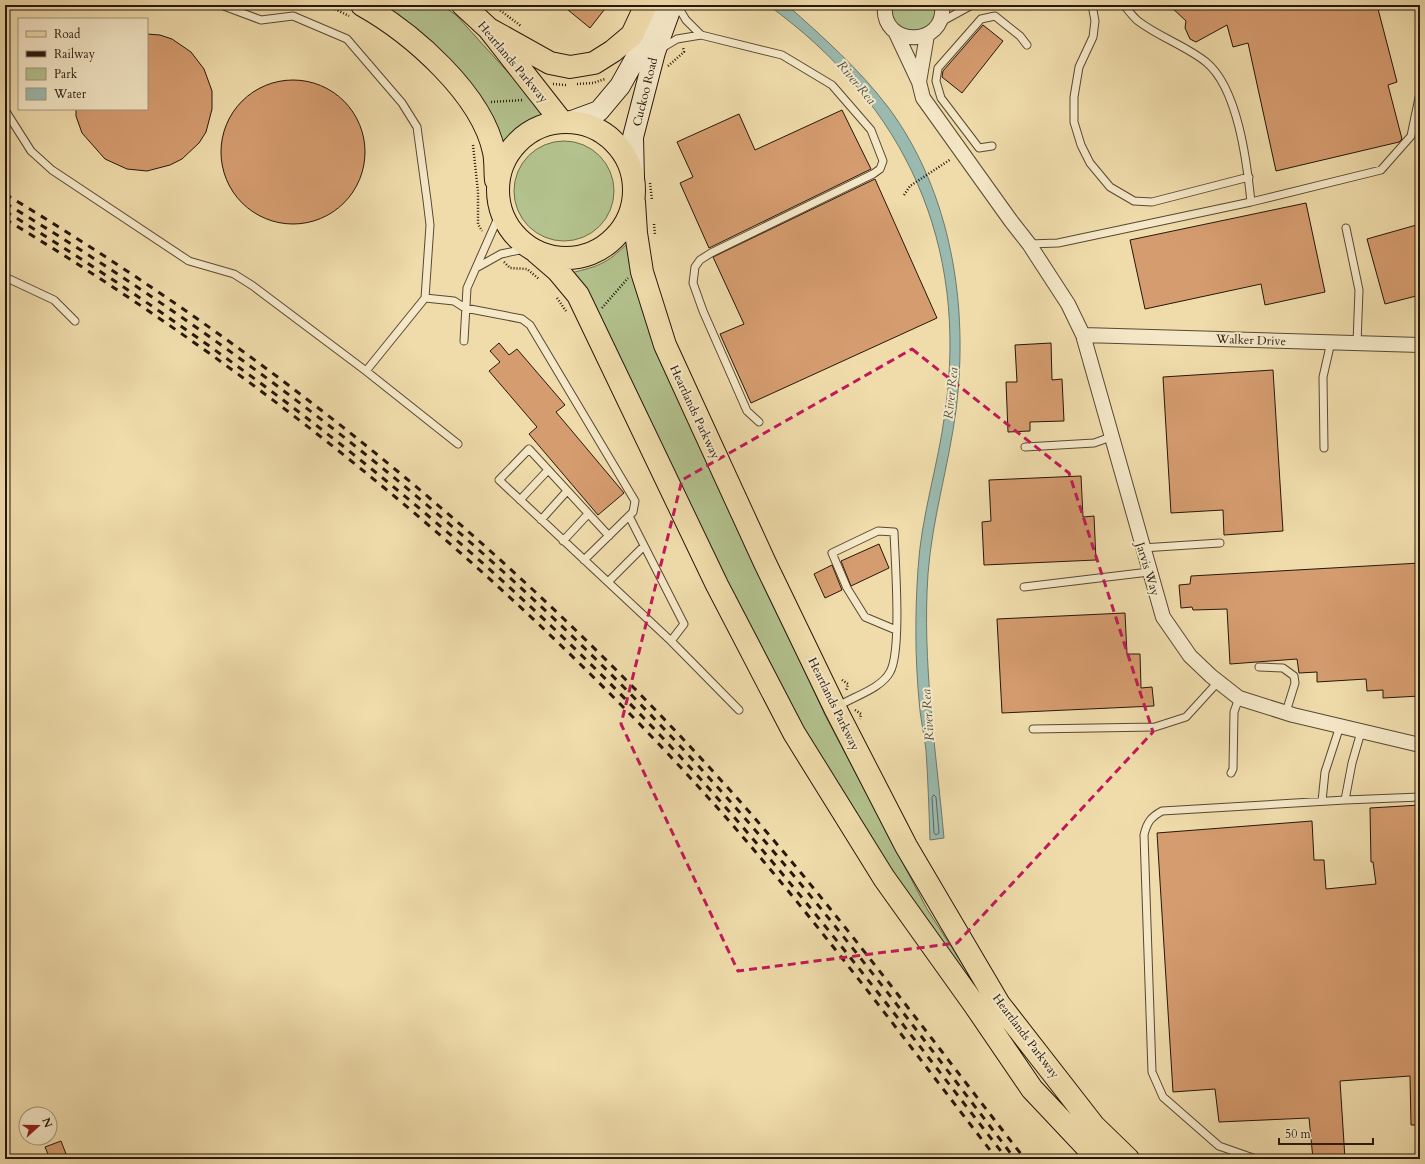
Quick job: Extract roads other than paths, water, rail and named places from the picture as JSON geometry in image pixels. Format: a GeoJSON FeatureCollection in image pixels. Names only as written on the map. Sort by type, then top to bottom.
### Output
{"type":"FeatureCollection","features":[{"type":"Feature","properties":{"kind":"main road","name":"Heartlands Parkway"},"geometry":{"type":"LineString","coordinates":[[463,5],[489,29],[567,121]]}},
{"type":"Feature","properties":{"kind":"main road"},"geometry":{"type":"LineString","coordinates":[[489,29],[550,63],[570,67],[594,63],[613,51],[632,34],[646,5]]}},
{"type":"Feature","properties":{"kind":"main road","name":"Cuckoo Road"},"geometry":{"type":"LineString","coordinates":[[567,121],[599,110],[620,86],[639,52],[657,5]]}},
{"type":"Feature","properties":{"kind":"main road","name":"Cuckoo Road"},"geometry":{"type":"LineString","coordinates":[[642,181],[633,137],[655,52],[672,5]]}},
{"type":"Feature","properties":{"kind":"main road"},"geometry":{"type":"LineString","coordinates":[[359,12],[430,54],[459,85],[482,120],[494,152],[499,203]]}},
{"type":"Feature","properties":{"kind":"main road"},"geometry":{"type":"LineString","coordinates":[[499,203],[500,170],[509,151],[526,134],[567,121],[590,126],[609,137],[624,154],[642,181]]}},
{"type":"Feature","properties":{"kind":"main road","name":"Heartlands Parkway"},"geometry":{"type":"LineString","coordinates":[[642,181],[643,202],[636,233],[642,272],[665,345],[765,563],[839,705],[906,846],[999,1004],[1094,1126],[1128,1159]]}},
{"type":"Feature","properties":{"kind":"main road"},"geometry":{"type":"LineString","coordinates":[[532,250],[556,259],[577,258],[597,252],[619,234],[629,218],[643,202]]}},
{"type":"Feature","properties":{"kind":"main road","name":"Heartlands Parkway"},"geometry":{"type":"LineString","coordinates":[[499,203],[513,234],[558,272],[578,295],[717,585],[794,733],[884,878],[974,1004],[1032,1089],[1098,1159]]}},
{"type":"Feature","properties":{"kind":"street","name":"Jarvis Way"},"geometry":{"type":"LineString","coordinates":[[885,5],[886,18],[895,31],[919,82],[923,98],[1011,221],[1030,244],[1068,304],[1083,335],[1142,548],[1163,617],[1190,656],[1218,682],[1239,698],[1362,732],[1420,745]]}},
{"type":"Feature","properties":{"kind":"street"},"geometry":{"type":"LineString","coordinates":[[895,31],[910,38],[926,35],[938,23],[942,13],[942,5]]}},
{"type":"Feature","properties":{"kind":"street"},"geometry":{"type":"LineString","coordinates":[[919,82],[926,35]]}},
{"type":"Feature","properties":{"kind":"street","name":"Walker Drive"},"geometry":{"type":"LineString","coordinates":[[1083,335],[1420,345]]}},
{"type":"Feature","properties":{"kind":"lane"},"geometry":{"type":"LineString","coordinates":[[221,5],[261,20],[293,16],[347,39],[402,104],[417,127],[430,225],[425,298],[366,370]]}},
{"type":"Feature","properties":{"kind":"lane"},"geometry":{"type":"LineString","coordinates":[[677,5],[686,20],[701,35]]}},
{"type":"Feature","properties":{"kind":"lane"},"geometry":{"type":"LineString","coordinates":[[938,23],[972,5]]}},
{"type":"Feature","properties":{"kind":"lane"},"geometry":{"type":"LineString","coordinates":[[1092,5],[1095,21],[1093,37],[1079,67],[1074,97],[1074,122],[1081,145],[1090,163],[1110,187],[1134,201],[1152,202],[1249,177]]}},
{"type":"Feature","properties":{"kind":"lane"},"geometry":{"type":"LineString","coordinates":[[1124,5],[1138,20],[1207,63],[1224,85],[1235,111],[1249,177],[1251,202]]}},
{"type":"Feature","properties":{"kind":"lane"},"geometry":{"type":"LineString","coordinates":[[992,146],[978,148],[941,98],[936,81],[938,68],[981,19],[995,16],[1020,36],[1027,45]]}},
{"type":"Feature","properties":{"kind":"lane"},"geometry":{"type":"LineString","coordinates":[[655,52],[676,38],[701,35],[782,55],[832,85],[871,130],[883,161],[880,169],[873,174],[711,253],[700,260],[695,267],[693,284],[703,311],[747,411],[759,422]]}},
{"type":"Feature","properties":{"kind":"lane"},"geometry":{"type":"LineString","coordinates":[[1030,244],[1058,243],[1251,202],[1381,170],[1411,136],[1420,93]]}},
{"type":"Feature","properties":{"kind":"lane"},"geometry":{"type":"LineString","coordinates":[[5,110],[31,151],[52,170],[189,261],[234,274],[253,286],[366,370],[458,444]]}},
{"type":"Feature","properties":{"kind":"lane"},"geometry":{"type":"LineString","coordinates":[[464,341],[467,288],[488,237],[499,203]]}},
{"type":"Feature","properties":{"kind":"lane"},"geometry":{"type":"LineString","coordinates":[[1346,228],[1360,290],[1357,343]]}},
{"type":"Feature","properties":{"kind":"lane"},"geometry":{"type":"LineString","coordinates":[[476,268],[501,254],[532,250]]}},
{"type":"Feature","properties":{"kind":"lane"},"geometry":{"type":"LineString","coordinates":[[5,277],[54,300],[75,321]]}},
{"type":"Feature","properties":{"kind":"lane"},"geometry":{"type":"LineString","coordinates":[[425,298],[454,301],[465,308],[522,319],[530,325],[635,501],[633,512],[584,560]]}},
{"type":"Feature","properties":{"kind":"lane"},"geometry":{"type":"LineString","coordinates":[[1324,448],[1323,377],[1330,342]]}},
{"type":"Feature","properties":{"kind":"lane"},"geometry":{"type":"LineString","coordinates":[[1025,446],[1094,443],[1111,437]]}},
{"type":"Feature","properties":{"kind":"lane"},"geometry":{"type":"LineString","coordinates":[[609,536],[529,449],[498,480],[671,641],[738,710]]}},
{"type":"Feature","properties":{"kind":"lane"},"geometry":{"type":"LineString","coordinates":[[520,500],[548,470]]}},
{"type":"Feature","properties":{"kind":"lane"},"geometry":{"type":"LineString","coordinates":[[541,520],[567,491]]}},
{"type":"Feature","properties":{"kind":"lane"},"geometry":{"type":"LineString","coordinates":[[563,541],[588,514]]}},
{"type":"Feature","properties":{"kind":"lane"},"geometry":{"type":"LineString","coordinates":[[628,516],[684,624],[671,641]]}},
{"type":"Feature","properties":{"kind":"lane"},"geometry":{"type":"LineString","coordinates":[[839,705],[875,687],[890,673],[896,648],[896,630],[894,532],[878,531],[832,553],[847,588],[865,617],[896,630]]}},
{"type":"Feature","properties":{"kind":"lane"},"geometry":{"type":"LineString","coordinates":[[1142,548],[1220,543]]}},
{"type":"Feature","properties":{"kind":"lane"},"geometry":{"type":"LineString","coordinates":[[608,582],[644,546]]}},
{"type":"Feature","properties":{"kind":"lane"},"geometry":{"type":"LineString","coordinates":[[1024,587],[1149,572]]}},
{"type":"Feature","properties":{"kind":"lane"},"geometry":{"type":"LineString","coordinates":[[1259,667],[1283,668],[1294,676],[1295,683],[1286,712]]}},
{"type":"Feature","properties":{"kind":"lane"},"geometry":{"type":"LineString","coordinates":[[1033,729],[1156,727],[1186,717],[1218,682]]}},
{"type":"Feature","properties":{"kind":"lane"},"geometry":{"type":"LineString","coordinates":[[1230,773],[1233,769],[1234,712],[1239,698]]}},
{"type":"Feature","properties":{"kind":"lane"},"geometry":{"type":"LineString","coordinates":[[1322,801],[1325,772],[1340,726]]}},
{"type":"Feature","properties":{"kind":"lane"},"geometry":{"type":"LineString","coordinates":[[1345,800],[1352,763],[1362,732]]}},
{"type":"Feature","properties":{"kind":"lane"},"geometry":{"type":"LineString","coordinates":[[1256,1159],[1219,1146],[1163,1097],[1152,1072],[1144,835],[1147,825],[1152,816],[1162,811],[1322,801],[1420,797]]}},
{"type":"Feature","properties":{"kind":"water","name":"River Rea"},"geometry":{"type":"Polygon","coordinates":[[[768,5],[787,5],[853,66],[888,107],[910,140],[927,176],[941,214],[951,252],[957,292],[960,331],[959,371],[953,431],[930,553],[927,607],[928,673],[944,838],[930,840],[926,750],[920,706],[916,635],[917,585],[922,530],[942,433],[950,351],[947,292],[936,236],[917,183],[891,133],[857,87],[816,44],[768,5]]]}},
{"type":"Feature","properties":{"kind":"railway"},"geometry":{"type":"LineString","coordinates":[[5,194],[106,257],[205,324],[301,394],[394,468],[484,546],[572,626],[656,710],[737,798],[775,842],[884,976],[1025,1159]]}},
{"type":"Feature","properties":{"kind":"railway"},"geometry":{"type":"LineString","coordinates":[[5,203],[105,266],[204,333],[300,403],[393,477],[484,554],[571,635],[655,719],[772,849],[878,980],[1015,1159]]}},
{"type":"Feature","properties":{"kind":"railway"},"geometry":{"type":"LineString","coordinates":[[5,211],[98,270],[189,331],[278,396],[365,463],[449,534],[531,607],[610,684],[686,763],[729,811],[851,958],[1007,1159]]}},
{"type":"Feature","properties":{"kind":"railway"},"geometry":{"type":"LineString","coordinates":[[5,219],[103,281],[200,346],[294,416],[386,489],[475,565],[561,645],[643,728],[722,813],[758,855],[828,940],[997,1159]]}}]}
